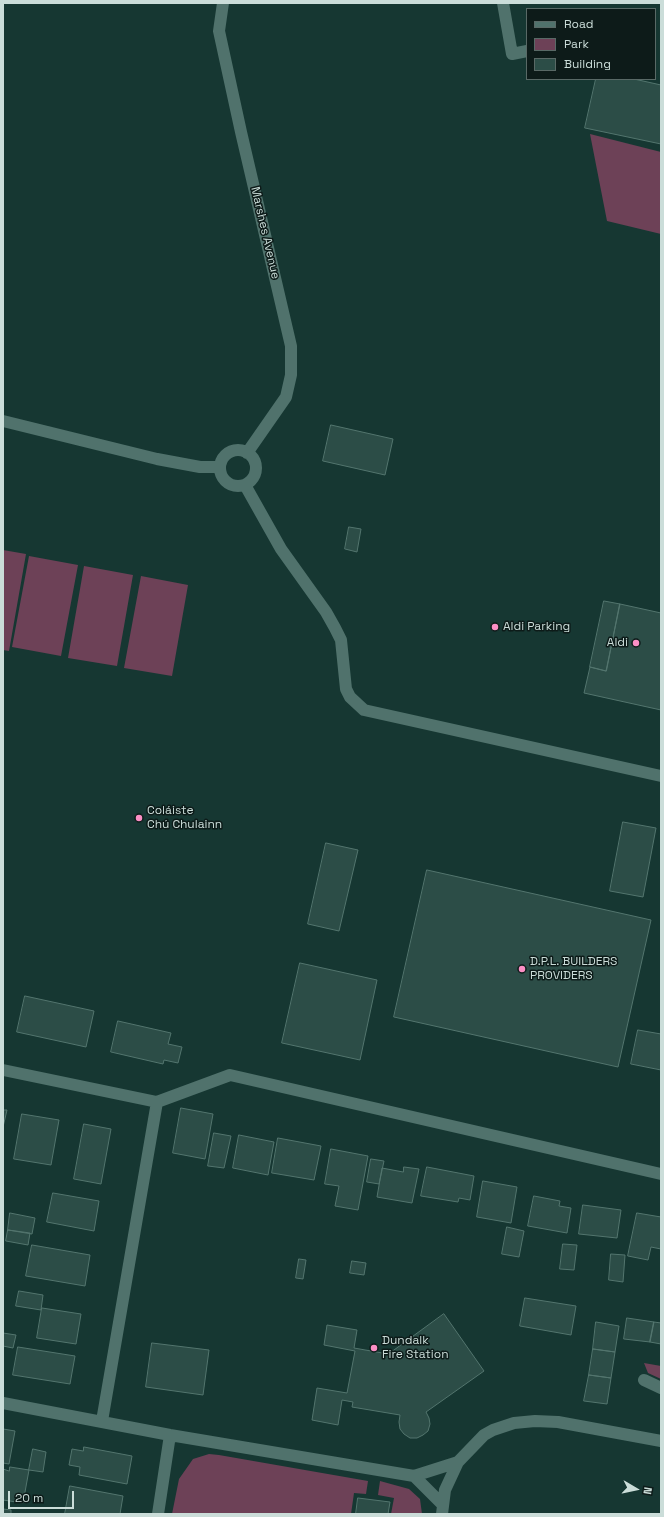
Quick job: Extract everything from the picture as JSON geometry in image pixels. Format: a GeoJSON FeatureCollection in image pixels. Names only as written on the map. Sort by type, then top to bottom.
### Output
{"type":"FeatureCollection","features":[{"type":"Feature","properties":{"kind":"street","name":"Marshes Avenue"},"geometry":{"type":"LineString","coordinates":[[222,3],[219,31],[291,346],[291,375],[286,397],[247,453]]}},
{"type":"Feature","properties":{"kind":"street"},"geometry":{"type":"LineString","coordinates":[[503,3],[512,54],[526,51]]}},
{"type":"Feature","properties":{"kind":"street"},"geometry":{"type":"LineString","coordinates":[[3,421],[157,459],[200,467],[220,467]]}},
{"type":"Feature","properties":{"kind":"street"},"geometry":{"type":"LineString","coordinates":[[242,450],[254,461],[256,472],[250,482],[238,487],[227,483],[222,479],[220,467],[223,457],[231,451],[242,450]]}},
{"type":"Feature","properties":{"kind":"street"},"geometry":{"type":"LineString","coordinates":[[245,485],[281,549],[326,612],[335,628],[341,640],[346,689],[350,697],[364,710],[559,752],[661,776]]}},
{"type":"Feature","properties":{"kind":"street"},"geometry":{"type":"LineString","coordinates":[[3,1070],[157,1102],[230,1076],[661,1174]]}},
{"type":"Feature","properties":{"kind":"street"},"geometry":{"type":"LineString","coordinates":[[102,1421],[157,1102]]}},
{"type":"Feature","properties":{"kind":"street"},"geometry":{"type":"LineString","coordinates":[[644,1380],[661,1388]]}},
{"type":"Feature","properties":{"kind":"street"},"geometry":{"type":"LineString","coordinates":[[3,1403],[170,1435],[414,1476],[458,1462]]}},
{"type":"Feature","properties":{"kind":"street"},"geometry":{"type":"LineString","coordinates":[[443,1509],[445,1490],[458,1462],[480,1440],[493,1430],[514,1423],[535,1421],[558,1422],[661,1441]]}},
{"type":"Feature","properties":{"kind":"street"},"geometry":{"type":"LineString","coordinates":[[158,1514],[170,1435]]}},
{"type":"Feature","properties":{"kind":"street"},"geometry":{"type":"LineString","coordinates":[[414,1476],[443,1509]]}},
{"type":"Feature","properties":{"kind":"green space"},"geometry":{"type":"Polygon","coordinates":[[[590,134],[661,152],[661,234],[607,221],[590,134]]]}},
{"type":"Feature","properties":{"kind":"green space"},"geometry":{"type":"Polygon","coordinates":[[[3,550],[26,554],[9,651],[3,650],[3,550]]]}},
{"type":"Feature","properties":{"kind":"green space"},"geometry":{"type":"Polygon","coordinates":[[[29,556],[78,565],[61,656],[12,647],[29,556]]]}},
{"type":"Feature","properties":{"kind":"green space"},"geometry":{"type":"Polygon","coordinates":[[[84,566],[133,575],[117,666],[68,658],[84,566]]]}},
{"type":"Feature","properties":{"kind":"green space"},"geometry":{"type":"Polygon","coordinates":[[[141,576],[188,585],[172,676],[124,668],[141,576]]]}},
{"type":"Feature","properties":{"kind":"green space"},"geometry":{"type":"Polygon","coordinates":[[[644,1363],[661,1366],[661,1379],[648,1373],[644,1363]]]}},
{"type":"Feature","properties":{"kind":"green space"},"geometry":{"type":"Polygon","coordinates":[[[209,1454],[368,1481],[366,1494],[354,1493],[351,1514],[172,1514],[179,1479],[193,1459],[209,1454]]]}},
{"type":"Feature","properties":{"kind":"green space"},"geometry":{"type":"Polygon","coordinates":[[[380,1481],[409,1489],[420,1499],[422,1514],[391,1514],[394,1498],[378,1495],[380,1481]]]}},
{"type":"Feature","properties":{"kind":"building"},"geometry":{"type":"Polygon","coordinates":[[[596,80],[638,80],[661,85],[661,144],[585,128],[596,80]]]}},
{"type":"Feature","properties":{"kind":"building"},"geometry":{"type":"Polygon","coordinates":[[[331,425],[393,439],[385,475],[323,461],[331,425]]]}},
{"type":"Feature","properties":{"kind":"building"},"geometry":{"type":"Polygon","coordinates":[[[349,527],[361,529],[357,552],[345,549],[349,527]]]}},
{"type":"Feature","properties":{"kind":"building"},"geometry":{"type":"Polygon","coordinates":[[[604,601],[620,604],[606,671],[590,667],[604,601]]]}},
{"type":"Feature","properties":{"kind":"building","name":"Aldi"},"geometry":{"type":"Polygon","coordinates":[[[620,604],[661,613],[661,710],[584,693],[590,667],[606,671],[620,604]]]}},
{"type":"Feature","properties":{"kind":"building"},"geometry":{"type":"Polygon","coordinates":[[[623,822],[656,828],[643,897],[610,891],[623,822]]]}},
{"type":"Feature","properties":{"kind":"building"},"geometry":{"type":"Polygon","coordinates":[[[326,843],[358,850],[339,931],[308,924],[326,843]]]}},
{"type":"Feature","properties":{"kind":"building","name":"D.P.L. BUILDERS PROVIDERS"},"geometry":{"type":"Polygon","coordinates":[[[427,870],[651,920],[618,1067],[394,1017],[427,870]]]}},
{"type":"Feature","properties":{"kind":"building"},"geometry":{"type":"Polygon","coordinates":[[[300,963],[377,980],[360,1060],[282,1043],[300,963]]]}},
{"type":"Feature","properties":{"kind":"building"},"geometry":{"type":"Polygon","coordinates":[[[25,996],[94,1011],[86,1047],[17,1032],[25,996]]]}},
{"type":"Feature","properties":{"kind":"building"},"geometry":{"type":"Polygon","coordinates":[[[118,1021],[171,1033],[168,1044],[182,1047],[178,1063],[164,1060],[163,1064],[111,1052],[118,1021]]]}},
{"type":"Feature","properties":{"kind":"building"},"geometry":{"type":"Polygon","coordinates":[[[638,1030],[661,1034],[661,1070],[631,1064],[638,1030]]]}},
{"type":"Feature","properties":{"kind":"building"},"geometry":{"type":"Polygon","coordinates":[[[181,1108],[213,1114],[205,1159],[173,1153],[181,1108]]]}},
{"type":"Feature","properties":{"kind":"building"},"geometry":{"type":"Polygon","coordinates":[[[3,1110],[7,1110],[3,1127],[3,1110]]]}},
{"type":"Feature","properties":{"kind":"building"},"geometry":{"type":"Polygon","coordinates":[[[22,1114],[59,1120],[51,1165],[14,1159],[22,1114]]]}},
{"type":"Feature","properties":{"kind":"building"},"geometry":{"type":"Polygon","coordinates":[[[84,1124],[111,1129],[101,1184],[74,1179],[84,1124]]]}},
{"type":"Feature","properties":{"kind":"building"},"geometry":{"type":"Polygon","coordinates":[[[214,1133],[231,1136],[224,1168],[208,1166],[214,1133]]]}},
{"type":"Feature","properties":{"kind":"building"},"geometry":{"type":"Polygon","coordinates":[[[239,1135],[274,1142],[268,1175],[233,1168],[239,1135]]]}},
{"type":"Feature","properties":{"kind":"building"},"geometry":{"type":"Polygon","coordinates":[[[278,1138],[321,1146],[314,1180],[272,1173],[278,1138]]]}},
{"type":"Feature","properties":{"kind":"building"},"geometry":{"type":"Polygon","coordinates":[[[331,1149],[368,1156],[358,1210],[335,1206],[339,1186],[325,1184],[331,1149]]]}},
{"type":"Feature","properties":{"kind":"building"},"geometry":{"type":"Polygon","coordinates":[[[371,1159],[384,1161],[379,1184],[367,1182],[371,1159]]]}},
{"type":"Feature","properties":{"kind":"building"},"geometry":{"type":"Polygon","coordinates":[[[404,1167],[419,1169],[412,1203],[377,1197],[382,1168],[403,1172],[404,1167]]]}},
{"type":"Feature","properties":{"kind":"building"},"geometry":{"type":"Polygon","coordinates":[[[427,1167],[474,1176],[470,1200],[459,1198],[458,1202],[421,1196],[427,1167]]]}},
{"type":"Feature","properties":{"kind":"building"},"geometry":{"type":"Polygon","coordinates":[[[483,1181],[517,1187],[511,1223],[477,1217],[483,1181]]]}},
{"type":"Feature","properties":{"kind":"building"},"geometry":{"type":"Polygon","coordinates":[[[53,1193],[99,1201],[94,1231],[47,1222],[53,1193]]]}},
{"type":"Feature","properties":{"kind":"building"},"geometry":{"type":"Polygon","coordinates":[[[534,1196],[560,1201],[559,1206],[571,1208],[567,1233],[528,1226],[534,1196]]]}},
{"type":"Feature","properties":{"kind":"building"},"geometry":{"type":"Polygon","coordinates":[[[583,1205],[621,1210],[617,1238],[579,1234],[583,1205]]]}},
{"type":"Feature","properties":{"kind":"building"},"geometry":{"type":"Polygon","coordinates":[[[10,1213],[35,1218],[32,1234],[8,1230],[10,1213]]]}},
{"type":"Feature","properties":{"kind":"building"},"geometry":{"type":"Polygon","coordinates":[[[637,1213],[661,1217],[661,1249],[651,1247],[648,1260],[628,1256],[637,1213]]]}},
{"type":"Feature","properties":{"kind":"building"},"geometry":{"type":"Polygon","coordinates":[[[507,1227],[524,1231],[519,1257],[502,1254],[507,1227]]]}},
{"type":"Feature","properties":{"kind":"building"},"geometry":{"type":"Polygon","coordinates":[[[8,1230],[30,1233],[28,1245],[6,1241],[8,1230]]]}},
{"type":"Feature","properties":{"kind":"building"},"geometry":{"type":"Polygon","coordinates":[[[563,1244],[577,1245],[574,1270],[560,1269],[563,1244]]]}},
{"type":"Feature","properties":{"kind":"building"},"geometry":{"type":"Polygon","coordinates":[[[32,1245],[90,1255],[85,1286],[26,1276],[32,1245]]]}},
{"type":"Feature","properties":{"kind":"building"},"geometry":{"type":"Polygon","coordinates":[[[611,1254],[625,1255],[623,1282],[609,1280],[611,1254]]]}},
{"type":"Feature","properties":{"kind":"building"},"geometry":{"type":"Polygon","coordinates":[[[299,1259],[306,1260],[303,1279],[296,1278],[299,1259]]]}},
{"type":"Feature","properties":{"kind":"building"},"geometry":{"type":"Polygon","coordinates":[[[352,1261],[366,1263],[364,1275],[350,1273],[352,1261]]]}},
{"type":"Feature","properties":{"kind":"building"},"geometry":{"type":"Polygon","coordinates":[[[19,1291],[43,1295],[41,1310],[16,1306],[19,1291]]]}},
{"type":"Feature","properties":{"kind":"building"},"geometry":{"type":"Polygon","coordinates":[[[525,1298],[576,1306],[571,1335],[520,1326],[525,1298]]]}},
{"type":"Feature","properties":{"kind":"building"},"geometry":{"type":"Polygon","coordinates":[[[42,1308],[81,1314],[76,1344],[37,1338],[42,1308]]]}},
{"type":"Feature","properties":{"kind":"building"},"geometry":{"type":"Polygon","coordinates":[[[444,1314],[484,1371],[426,1412],[430,1424],[428,1431],[417,1438],[410,1438],[400,1429],[400,1415],[352,1407],[353,1402],[342,1400],[338,1425],[312,1420],[317,1388],[347,1393],[355,1351],[324,1345],[327,1325],[357,1330],[354,1348],[388,1354],[444,1314]]]}},
{"type":"Feature","properties":{"kind":"building"},"geometry":{"type":"Polygon","coordinates":[[[627,1318],[654,1322],[650,1342],[624,1339],[627,1318]]]}},
{"type":"Feature","properties":{"kind":"building"},"geometry":{"type":"Polygon","coordinates":[[[596,1322],[619,1326],[615,1352],[593,1349],[596,1322]]]}},
{"type":"Feature","properties":{"kind":"building"},"geometry":{"type":"Polygon","coordinates":[[[654,1322],[661,1323],[661,1344],[650,1342],[654,1322]]]}},
{"type":"Feature","properties":{"kind":"building"},"geometry":{"type":"Polygon","coordinates":[[[3,1333],[16,1335],[13,1348],[3,1346],[3,1333]]]}},
{"type":"Feature","properties":{"kind":"building"},"geometry":{"type":"Polygon","coordinates":[[[152,1343],[209,1350],[203,1395],[146,1387],[152,1343]]]}},
{"type":"Feature","properties":{"kind":"building"},"geometry":{"type":"Polygon","coordinates":[[[18,1347],[75,1356],[70,1384],[13,1375],[18,1347]]]}},
{"type":"Feature","properties":{"kind":"building"},"geometry":{"type":"Polygon","coordinates":[[[593,1349],[615,1352],[611,1378],[589,1375],[593,1349]]]}},
{"type":"Feature","properties":{"kind":"building"},"geometry":{"type":"Polygon","coordinates":[[[589,1375],[611,1378],[607,1404],[584,1401],[589,1375]]]}},
{"type":"Feature","properties":{"kind":"building"},"geometry":{"type":"Polygon","coordinates":[[[3,1429],[15,1431],[9,1464],[3,1463],[3,1429]]]}},
{"type":"Feature","properties":{"kind":"building"},"geometry":{"type":"Polygon","coordinates":[[[84,1447],[132,1456],[127,1484],[79,1475],[80,1467],[69,1465],[72,1449],[83,1451],[84,1447]]]}},
{"type":"Feature","properties":{"kind":"building"},"geometry":{"type":"Polygon","coordinates":[[[33,1449],[46,1452],[43,1472],[29,1470],[33,1449]]]}},
{"type":"Feature","properties":{"kind":"building"},"geometry":{"type":"Polygon","coordinates":[[[10,1467],[29,1470],[23,1503],[3,1500],[3,1469],[9,1471],[10,1467]]]}},
{"type":"Feature","properties":{"kind":"building"},"geometry":{"type":"Polygon","coordinates":[[[70,1486],[123,1496],[120,1514],[65,1514],[70,1486]]]}},
{"type":"Feature","properties":{"kind":"building"},"geometry":{"type":"Polygon","coordinates":[[[358,1498],[390,1502],[388,1514],[356,1514],[358,1498]]]}},
{"type":"Feature","properties":{"kind":"building"},"geometry":{"type":"Polygon","coordinates":[[[3,1509],[11,1510],[11,1514],[3,1514],[3,1509]]]}},
{"type":"Feature","properties":{"kind":"place","name":"Aldi Parking"},"geometry":{"type":"Point","coordinates":[495,627]}},
{"type":"Feature","properties":{"kind":"place","name":"Aldi"},"geometry":{"type":"Point","coordinates":[636,643]}},
{"type":"Feature","properties":{"kind":"place","name":"Coláiste Chú Chulainn"},"geometry":{"type":"Point","coordinates":[139,818]}},
{"type":"Feature","properties":{"kind":"place","name":"D.P.L. BUILDERS PROVIDERS"},"geometry":{"type":"Point","coordinates":[522,969]}},
{"type":"Feature","properties":{"kind":"place","name":"Dundalk Fire Station"},"geometry":{"type":"Point","coordinates":[374,1348]}}]}
